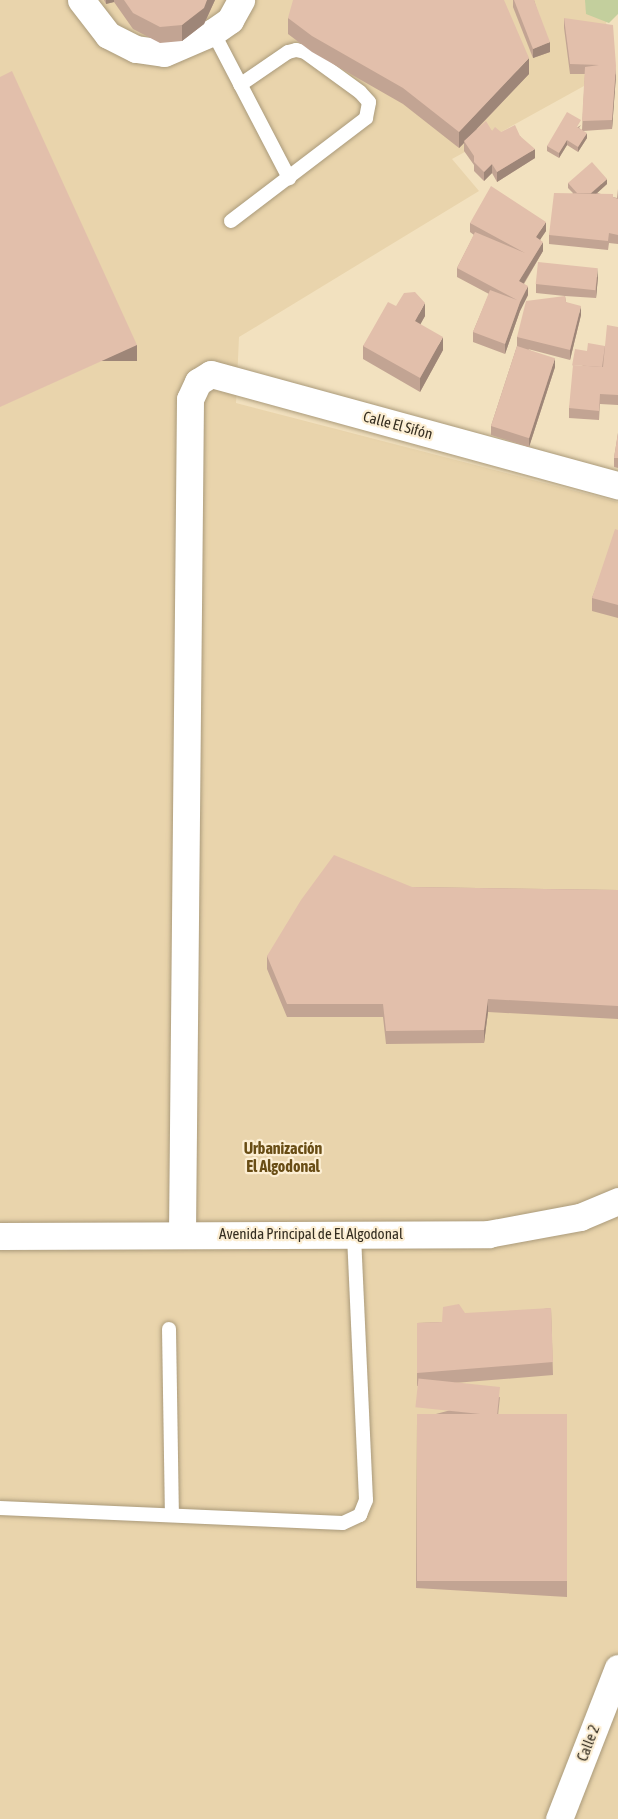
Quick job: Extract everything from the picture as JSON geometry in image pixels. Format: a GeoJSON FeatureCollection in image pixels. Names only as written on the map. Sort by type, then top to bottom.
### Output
{"type":"FeatureCollection","features":[{"type":"Feature","properties":{"kind":"street"},"geometry":{"type":"LineString","coordinates":[[81,0],[108,35],[136,49],[164,54],[213,32],[230,20],[241,0]]}},
{"type":"Feature","properties":{"kind":"street","name":"Calle El Sifón"},"geometry":{"type":"LineString","coordinates":[[182,1233],[190,399],[198,382],[211,374],[618,485]]}},
{"type":"Feature","properties":{"kind":"street","name":"Avenida Principal de El Algodonal"},"geometry":{"type":"LineString","coordinates":[[0,1236],[182,1233],[488,1234],[579,1217],[618,1201]]}},
{"type":"Feature","properties":{"kind":"street","name":"Calle 2"},"geometry":{"type":"LineString","coordinates":[[559,1819],[618,1668]]}},
{"type":"Feature","properties":{"kind":"lane"},"geometry":{"type":"LineString","coordinates":[[213,32],[289,178]]}},
{"type":"Feature","properties":{"kind":"lane"},"geometry":{"type":"LineString","coordinates":[[231,221],[366,118],[369,102],[360,92],[305,52],[296,50],[288,52],[240,85]]}},
{"type":"Feature","properties":{"kind":"lane"},"geometry":{"type":"LineString","coordinates":[[0,1508],[343,1523],[360,1515],[366,1500],[354,1234]]}},
{"type":"Feature","properties":{"kind":"lane"},"geometry":{"type":"LineString","coordinates":[[169,1329],[172,1515]]}},
{"type":"Feature","properties":{"kind":"shaded area"},"geometry":{"type":"Polygon","coordinates":[[[0,0],[607,0],[605,62],[593,81],[452,159],[479,191],[239,337],[236,403],[618,502],[618,1819],[0,1819],[0,0]]]}},
{"type":"Feature","properties":{"kind":"green space"},"geometry":{"type":"Polygon","coordinates":[[[585,0],[618,0],[618,14],[609,23],[586,14],[585,0]]]}},
{"type":"Feature","properties":{"kind":"building"},"geometry":{"type":"Polygon","coordinates":[[[124,0],[207,0],[204,8],[182,25],[160,27],[133,13],[124,0]]]}},
{"type":"Feature","properties":{"kind":"building"},"geometry":{"type":"Polygon","coordinates":[[[293,0],[504,0],[529,58],[459,132],[403,88],[312,36],[288,18],[293,0]]]}},
{"type":"Feature","properties":{"kind":"building"},"geometry":{"type":"Polygon","coordinates":[[[514,0],[534,0],[550,42],[533,49],[514,0]]]}},
{"type":"Feature","properties":{"kind":"building"},"geometry":{"type":"Polygon","coordinates":[[[564,18],[613,25],[616,66],[612,120],[582,121],[585,67],[599,65],[570,64],[564,18]]]}},
{"type":"Feature","properties":{"kind":"building"},"geometry":{"type":"Polygon","coordinates":[[[12,71],[137,345],[0,407],[0,77],[12,71]]]}},
{"type":"Feature","properties":{"kind":"building"},"geometry":{"type":"Polygon","coordinates":[[[567,112],[581,120],[577,127],[587,133],[578,147],[567,140],[559,153],[547,146],[567,112]]]}},
{"type":"Feature","properties":{"kind":"building"},"geometry":{"type":"Polygon","coordinates":[[[486,121],[492,131],[495,127],[501,132],[515,125],[520,136],[535,149],[497,172],[492,164],[484,172],[474,162],[474,156],[464,141],[486,121]]]}},
{"type":"Feature","properties":{"kind":"building"},"geometry":{"type":"Polygon","coordinates":[[[592,162],[607,179],[591,193],[577,193],[568,183],[592,162]]]}},
{"type":"Feature","properties":{"kind":"building"},"geometry":{"type":"Polygon","coordinates":[[[491,186],[546,222],[536,237],[543,242],[519,281],[528,286],[505,344],[473,332],[490,290],[517,300],[457,268],[475,232],[525,253],[470,223],[491,186]]]}},
{"type":"Feature","properties":{"kind":"building"},"geometry":{"type":"Polygon","coordinates":[[[554,193],[613,194],[613,197],[618,199],[618,235],[609,233],[608,241],[549,235],[554,193]]]}},
{"type":"Feature","properties":{"kind":"building"},"geometry":{"type":"Polygon","coordinates":[[[538,262],[598,268],[595,290],[536,284],[538,262]]]}},
{"type":"Feature","properties":{"kind":"building"},"geometry":{"type":"Polygon","coordinates":[[[415,292],[425,303],[415,321],[443,337],[420,378],[363,346],[388,302],[396,306],[404,293],[415,292]]]}},
{"type":"Feature","properties":{"kind":"building"},"geometry":{"type":"Polygon","coordinates":[[[565,296],[566,302],[581,306],[570,350],[517,337],[526,301],[565,296]]]}},
{"type":"Feature","properties":{"kind":"building"},"geometry":{"type":"Polygon","coordinates":[[[607,325],[618,327],[618,395],[600,394],[599,411],[569,408],[573,365],[603,367],[607,325]]]}},
{"type":"Feature","properties":{"kind":"building"},"geometry":{"type":"Polygon","coordinates":[[[588,343],[605,346],[602,367],[572,366],[575,349],[587,351],[588,343]]]}},
{"type":"Feature","properties":{"kind":"building"},"geometry":{"type":"Polygon","coordinates":[[[517,346],[555,358],[529,438],[491,426],[517,346]]]}},
{"type":"Feature","properties":{"kind":"building"},"geometry":{"type":"Polygon","coordinates":[[[618,433],[618,458],[614,458],[618,433]]]}},
{"type":"Feature","properties":{"kind":"building"},"geometry":{"type":"Polygon","coordinates":[[[615,529],[618,530],[618,605],[592,598],[615,529]]]}},
{"type":"Feature","properties":{"kind":"building"},"geometry":{"type":"Polygon","coordinates":[[[334,855],[412,887],[618,890],[618,1006],[488,999],[484,1030],[386,1031],[383,1004],[287,1004],[267,956],[301,900],[334,855]]]}},
{"type":"Feature","properties":{"kind":"building"},"geometry":{"type":"Polygon","coordinates":[[[459,1304],[465,1313],[551,1308],[553,1362],[417,1373],[417,1323],[442,1322],[443,1307],[459,1304]]]}},
{"type":"Feature","properties":{"kind":"building"},"geometry":{"type":"Polygon","coordinates":[[[418,1378],[500,1387],[497,1416],[415,1407],[418,1378]]]}},
{"type":"Feature","properties":{"kind":"building"},"geometry":{"type":"Polygon","coordinates":[[[417,1414],[567,1414],[567,1581],[417,1581],[417,1414]]]}},
{"type":"Feature","properties":{"kind":"district","name":"Urbanización El Algodonal"},"geometry":{"type":"Point","coordinates":[283,1157]}}]}
